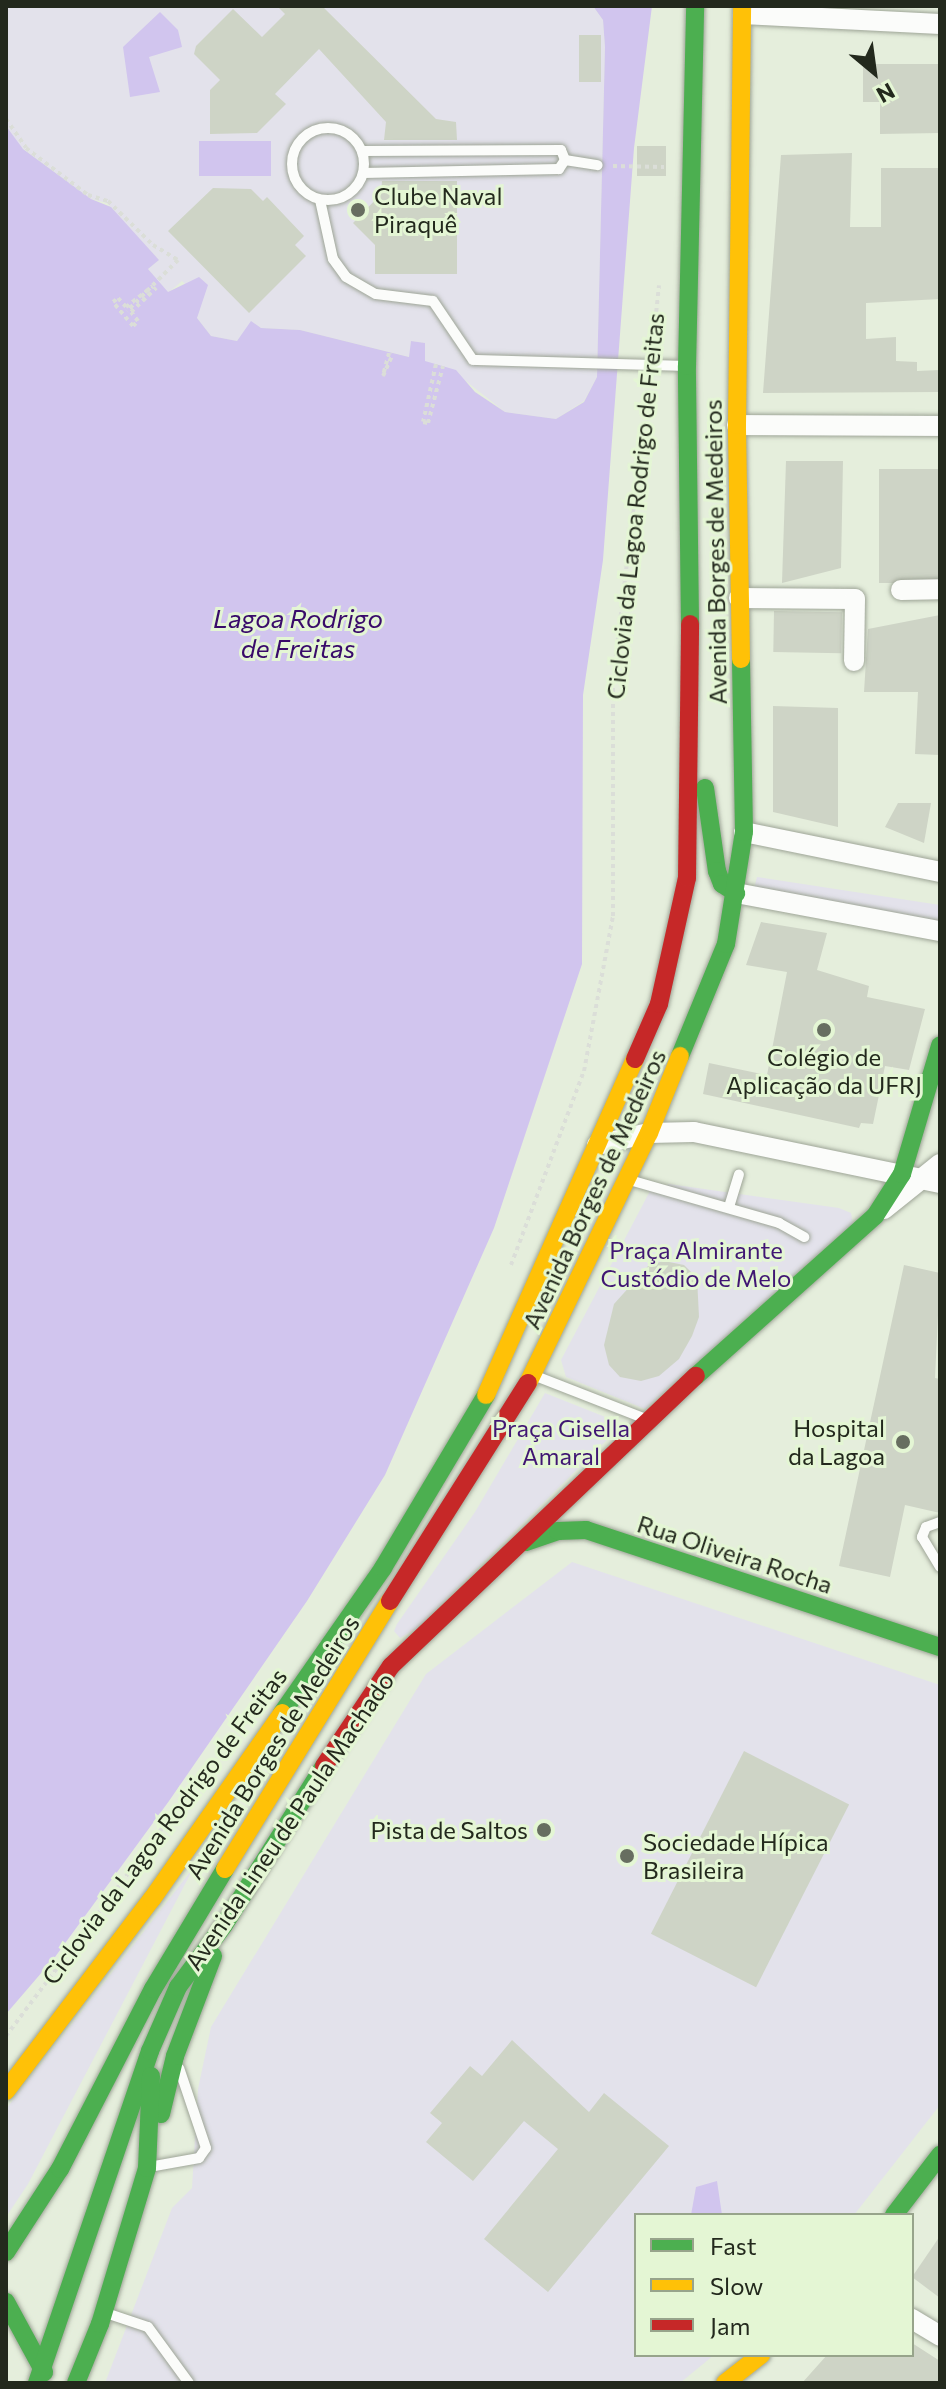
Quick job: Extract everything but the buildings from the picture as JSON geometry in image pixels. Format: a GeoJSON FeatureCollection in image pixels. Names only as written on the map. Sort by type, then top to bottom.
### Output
{"type":"FeatureCollection","features":[{"type":"Feature","properties":{"kind":"main road","name":"Avenida Borges de Medeiros"},"geometry":{"type":"LineString","coordinates":[[6,2091],[152,1899],[383,1568],[483,1402],[659,1004],[674,948],[687,878],[692,766],[687,366],[695,6]]}},
{"type":"Feature","properties":{"kind":"main road","name":"Avenida Borges de Medeiros"},"geometry":{"type":"LineString","coordinates":[[6,2252],[60,2169],[153,1989],[532,1375],[649,1133],[704,1007],[726,944],[744,832],[737,425],[743,10]]}},
{"type":"Feature","properties":{"kind":"main road"},"geometry":{"type":"LineString","coordinates":[[692,178],[705,243],[708,321]]}},
{"type":"Feature","properties":{"kind":"main road"},"geometry":{"type":"LineString","coordinates":[[715,409],[737,425]]}},
{"type":"Feature","properties":{"kind":"main road"},"geometry":{"type":"LineString","coordinates":[[692,766],[711,807],[717,871],[722,884],[736,893]]}},
{"type":"Feature","properties":{"kind":"main road","name":"Avenida Lineu de Paula Machado"},"geometry":{"type":"LineString","coordinates":[[40,2377],[150,2051],[178,1987],[224,1925],[391,1666],[648,1419],[875,1216],[902,1174],[940,1046]]}},
{"type":"Feature","properties":{"kind":"main road"},"geometry":{"type":"LineString","coordinates":[[588,1515],[603,1463]]}},
{"type":"Feature","properties":{"kind":"main road","name":"Rua Oliveira Rocha"},"geometry":{"type":"LineString","coordinates":[[515,1548],[588,1515],[940,1647]]}},
{"type":"Feature","properties":{"kind":"main road"},"geometry":{"type":"LineString","coordinates":[[76,2383],[104,2312],[147,2168],[175,2056],[224,1925]]}},
{"type":"Feature","properties":{"kind":"main road"},"geometry":{"type":"LineString","coordinates":[[147,2168],[153,1989]]}},
{"type":"Feature","properties":{"kind":"main road"},"geometry":{"type":"LineString","coordinates":[[896,2213],[940,2155]]}},
{"type":"Feature","properties":{"kind":"main road"},"geometry":{"type":"LineString","coordinates":[[6,2302],[18,2335],[40,2377]]}},
{"type":"Feature","properties":{"kind":"main road"},"geometry":{"type":"LineString","coordinates":[[725,2383],[758,2357]]}},
{"type":"Feature","properties":{"kind":"street"},"geometry":{"type":"LineString","coordinates":[[743,10],[940,24]]}},
{"type":"Feature","properties":{"kind":"street"},"geometry":{"type":"LineString","coordinates":[[737,425],[940,426]]}},
{"type":"Feature","properties":{"kind":"street"},"geometry":{"type":"LineString","coordinates":[[901,590],[940,589]]}},
{"type":"Feature","properties":{"kind":"street"},"geometry":{"type":"LineString","coordinates":[[739,598],[855,599],[854,661]]}},
{"type":"Feature","properties":{"kind":"street"},"geometry":{"type":"LineString","coordinates":[[744,832],[940,872]]}},
{"type":"Feature","properties":{"kind":"street"},"geometry":{"type":"LineString","coordinates":[[736,893],[940,931]]}},
{"type":"Feature","properties":{"kind":"street"},"geometry":{"type":"LineString","coordinates":[[597,1145],[649,1133],[694,1132],[932,1181]]}},
{"type":"Feature","properties":{"kind":"street","name":"Avenida Lineu de Paula Machado"},"geometry":{"type":"LineString","coordinates":[[875,1216],[932,1181],[940,1164]]}},
{"type":"Feature","properties":{"kind":"street"},"geometry":{"type":"LineString","coordinates":[[914,2320],[940,2336]]}},
{"type":"Feature","properties":{"kind":"lane"},"geometry":{"type":"LineString","coordinates":[[320,200],[342,198],[363,173],[362,151],[348,134],[326,128],[297,144],[294,178],[320,200],[333,259],[346,277],[376,294],[433,301],[449,320],[466,356],[484,364],[687,366]]}},
{"type":"Feature","properties":{"kind":"lane"},"geometry":{"type":"LineString","coordinates":[[510,170],[512,150]]}},
{"type":"Feature","properties":{"kind":"lane"},"geometry":{"type":"LineString","coordinates":[[362,151],[561,150],[565,160]]}},
{"type":"Feature","properties":{"kind":"lane"},"geometry":{"type":"LineString","coordinates":[[429,151],[430,172]]}},
{"type":"Feature","properties":{"kind":"lane"},"geometry":{"type":"LineString","coordinates":[[469,171],[471,151]]}},
{"type":"Feature","properties":{"kind":"lane"},"geometry":{"type":"LineString","coordinates":[[565,160],[598,165]]}},
{"type":"Feature","properties":{"kind":"lane"},"geometry":{"type":"LineString","coordinates":[[363,173],[559,169],[565,160]]}},
{"type":"Feature","properties":{"kind":"lane"},"geometry":{"type":"LineString","coordinates":[[729,1207],[739,1174]]}},
{"type":"Feature","properties":{"kind":"lane"},"geometry":{"type":"LineString","coordinates":[[627,1179],[729,1207],[804,1237]]}},
{"type":"Feature","properties":{"kind":"lane"},"geometry":{"type":"LineString","coordinates":[[532,1375],[648,1419]]}},
{"type":"Feature","properties":{"kind":"lane"},"geometry":{"type":"LineString","coordinates":[[940,1522],[926,1527],[922,1537],[940,1567]]}},
{"type":"Feature","properties":{"kind":"lane"},"geometry":{"type":"LineString","coordinates":[[147,2168],[199,2158],[206,2148],[175,2056]]}},
{"type":"Feature","properties":{"kind":"lane"},"geometry":{"type":"LineString","coordinates":[[104,2312],[148,2327],[189,2383]]}},
{"type":"Feature","properties":{"kind":"path"},"geometry":{"type":"LineString","coordinates":[[6,119],[26,148],[88,195],[108,201],[153,245],[178,260],[127,311]]}},
{"type":"Feature","properties":{"kind":"path"},"geometry":{"type":"LineString","coordinates":[[598,165],[668,167]]}},
{"type":"Feature","properties":{"kind":"path","name":"Ciclovia da Lagoa Rodrigo de Freitas"},"geometry":{"type":"LineString","coordinates":[[506,1278],[584,1071],[613,916],[613,680],[660,274]]}},
{"type":"Feature","properties":{"kind":"path"},"geometry":{"type":"LineString","coordinates":[[160,282],[131,312],[138,321],[133,326],[113,302],[118,298],[126,307],[160,282]]}},
{"type":"Feature","properties":{"kind":"path"},"geometry":{"type":"LineString","coordinates":[[391,354],[383,376],[391,354]]}},
{"type":"Feature","properties":{"kind":"path"},"geometry":{"type":"LineString","coordinates":[[436,364],[423,422],[428,423],[443,366]]}},
{"type":"Feature","properties":{"kind":"path","name":"Ciclovia da Lagoa Rodrigo de Freitas"},"geometry":{"type":"LineString","coordinates":[[6,2036],[208,1769]]}},
{"type":"Feature","properties":{"kind":"green space","name":"Clube Naval Piraquê"},"geometry":{"type":"Polygon","coordinates":[[[6,6],[593,6],[603,20],[605,47],[597,377],[584,401],[556,419],[505,412],[457,374],[425,361],[424,343],[411,341],[410,357],[300,330],[261,328],[252,322],[237,341],[211,336],[197,318],[201,299],[182,281],[168,293],[148,269],[159,260],[107,203],[91,199],[17,144],[6,126],[6,6]]]}},
{"type":"Feature","properties":{"kind":"green space"},"geometry":{"type":"Polygon","coordinates":[[[757,877],[940,905],[940,931],[752,896],[757,877]]]}},
{"type":"Feature","properties":{"kind":"green space","name":"Praça Almirante Custódio de Melo"},"geometry":{"type":"Polygon","coordinates":[[[669,1184],[839,1208],[851,1213],[853,1223],[645,1409],[566,1377],[561,1360],[650,1191],[669,1184]]]}},
{"type":"Feature","properties":{"kind":"green space","name":"Praça Gisella Amaral"},"geometry":{"type":"Polygon","coordinates":[[[545,1393],[623,1424],[416,1629],[400,1638],[394,1631],[397,1624],[475,1512],[545,1393]]]}},
{"type":"Feature","properties":{"kind":"green space","name":"Sociedade Hípica Brasileira"},"geometry":{"type":"Polygon","coordinates":[[[572,1562],[940,1685],[940,2105],[856,2213],[634,2213],[634,2357],[712,2357],[680,2383],[105,2383],[172,2208],[192,2188],[198,2089],[211,2027],[426,1674],[572,1562]]]}},
{"type":"Feature","properties":{"kind":"green space"},"geometry":{"type":"Polygon","coordinates":[[[194,1867],[28,2184],[6,2217],[6,2109],[194,1867]]]}},
{"type":"Feature","properties":{"kind":"water","name":"Lagoa Rodrigo de Freitas"},"geometry":{"type":"Polygon","coordinates":[[[593,6],[652,6],[634,148],[603,560],[583,695],[582,964],[494,1228],[385,1475],[307,1601],[169,1801],[55,1957],[6,2014],[6,126],[23,149],[91,199],[111,207],[159,260],[148,269],[168,292],[199,277],[208,285],[197,318],[211,336],[237,341],[251,321],[261,328],[300,330],[409,357],[411,341],[425,343],[425,361],[456,370],[475,392],[505,412],[556,419],[584,402],[597,377],[605,47],[603,20],[593,6]]]}},
{"type":"Feature","properties":{"kind":"water"},"geometry":{"type":"Polygon","coordinates":[[[160,12],[178,30],[182,47],[149,57],[160,92],[130,97],[123,47],[160,12]]]}},
{"type":"Feature","properties":{"kind":"water"},"geometry":{"type":"Polygon","coordinates":[[[199,141],[271,141],[271,176],[199,176],[199,141]]]}},
{"type":"Feature","properties":{"kind":"water"},"geometry":{"type":"Polygon","coordinates":[[[717,2181],[722,2213],[691,2213],[696,2187],[717,2181]]]}},
{"type":"Feature","properties":{"kind":"traffic: fast"},"geometry":{"type":"LineString","coordinates":[[690,624],[687,366],[695,6]]}},
{"type":"Feature","properties":{"kind":"traffic: fast"},"geometry":{"type":"LineString","coordinates":[[680,1056],[726,944],[744,832],[741,659]]}},
{"type":"Feature","properties":{"kind":"traffic: fast"},"geometry":{"type":"LineString","coordinates":[[705,788],[717,871],[722,884],[736,893]]}},
{"type":"Feature","properties":{"kind":"traffic: fast"},"geometry":{"type":"LineString","coordinates":[[696,1376],[875,1216],[902,1174],[940,1046]]}},
{"type":"Feature","properties":{"kind":"traffic: fast"},"geometry":{"type":"LineString","coordinates":[[282,1713],[383,1568],[486,1395]]}},
{"type":"Feature","properties":{"kind":"traffic: fast"},"geometry":{"type":"LineString","coordinates":[[526,1542],[558,1531],[586,1530],[940,1647]]}},
{"type":"Feature","properties":{"kind":"traffic: fast"},"geometry":{"type":"LineString","coordinates":[[37,2383],[150,2051],[178,1987],[224,1925],[324,1766]]}},
{"type":"Feature","properties":{"kind":"traffic: fast"},"geometry":{"type":"LineString","coordinates":[[6,2252],[60,2169],[153,1989],[225,1869]]}},
{"type":"Feature","properties":{"kind":"traffic: fast"},"geometry":{"type":"LineString","coordinates":[[161,2114],[175,2056],[213,1956]]}},
{"type":"Feature","properties":{"kind":"traffic: fast"},"geometry":{"type":"LineString","coordinates":[[76,2383],[100,2324],[147,2168],[151,2076]]}},
{"type":"Feature","properties":{"kind":"traffic: fast"},"geometry":{"type":"LineString","coordinates":[[896,2213],[940,2155]]}},
{"type":"Feature","properties":{"kind":"traffic: fast"},"geometry":{"type":"LineString","coordinates":[[6,2302],[44,2372]]}},
{"type":"Feature","properties":{"kind":"traffic: slow"},"geometry":{"type":"LineString","coordinates":[[741,659],[737,425],[742,6]]}},
{"type":"Feature","properties":{"kind":"traffic: slow"},"geometry":{"type":"LineString","coordinates":[[528,1383],[649,1133],[680,1056]]}},
{"type":"Feature","properties":{"kind":"traffic: slow"},"geometry":{"type":"LineString","coordinates":[[486,1395],[635,1059]]}},
{"type":"Feature","properties":{"kind":"traffic: slow"},"geometry":{"type":"LineString","coordinates":[[225,1869],[390,1601]]}},
{"type":"Feature","properties":{"kind":"traffic: slow"},"geometry":{"type":"LineString","coordinates":[[6,2091],[152,1899],[282,1713]]}},
{"type":"Feature","properties":{"kind":"traffic: slow"},"geometry":{"type":"LineString","coordinates":[[725,2383],[758,2357]]}},
{"type":"Feature","properties":{"kind":"traffic: jam"},"geometry":{"type":"LineString","coordinates":[[635,1059],[659,1004],[687,878],[690,624]]}},
{"type":"Feature","properties":{"kind":"traffic: jam"},"geometry":{"type":"LineString","coordinates":[[324,1766],[391,1666],[696,1376]]}},
{"type":"Feature","properties":{"kind":"traffic: jam"},"geometry":{"type":"LineString","coordinates":[[390,1601],[528,1383]]}},
{"type":"Feature","properties":{"kind":"place","name":"Clube Naval Piraquê"},"geometry":{"type":"Point","coordinates":[358,210]}},
{"type":"Feature","properties":{"kind":"place","name":"Colégio de Aplicação da UFRJ"},"geometry":{"type":"Point","coordinates":[824,1030]}},
{"type":"Feature","properties":{"kind":"place","name":"Hospital da Lagoa"},"geometry":{"type":"Point","coordinates":[903,1442]}},
{"type":"Feature","properties":{"kind":"place","name":"Pista de Saltos"},"geometry":{"type":"Point","coordinates":[544,1830]}},
{"type":"Feature","properties":{"kind":"place","name":"Sociedade Hípica Brasileira"},"geometry":{"type":"Point","coordinates":[627,1856]}}]}
